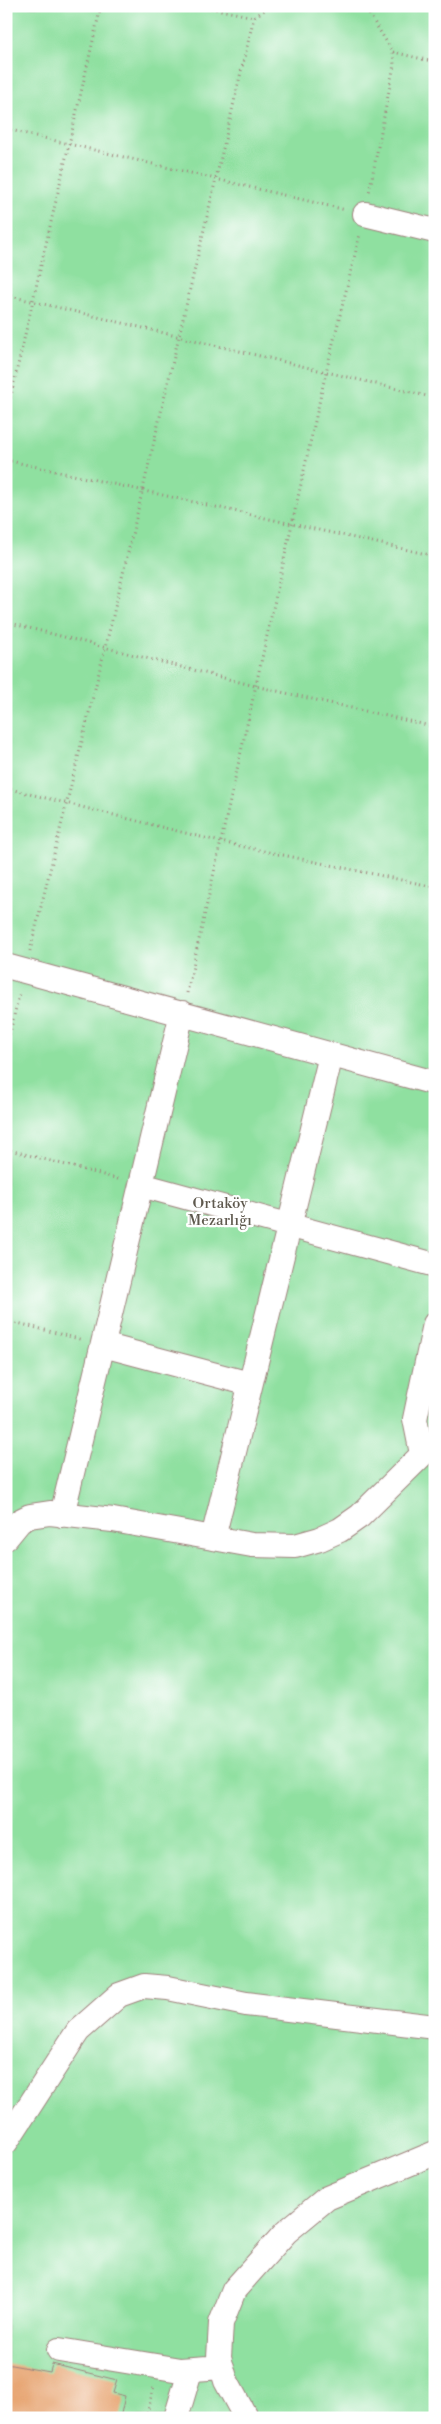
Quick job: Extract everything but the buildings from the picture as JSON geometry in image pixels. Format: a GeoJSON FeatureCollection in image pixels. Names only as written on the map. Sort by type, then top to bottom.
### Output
{"type":"FeatureCollection","features":[{"type":"Feature","properties":{"kind":"street"},"geometry":{"type":"LineString","coordinates":[[365,214],[435,231]]}},
{"type":"Feature","properties":{"kind":"street"},"geometry":{"type":"LineString","coordinates":[[16,969],[435,1083]]}},
{"type":"Feature","properties":{"kind":"street"},"geometry":{"type":"LineString","coordinates":[[62,1514],[182,1013]]}},
{"type":"Feature","properties":{"kind":"street"},"geometry":{"type":"LineString","coordinates":[[213,1538],[331,1055]]}},
{"type":"Feature","properties":{"kind":"street"},"geometry":{"type":"LineString","coordinates":[[141,1186],[435,1265]]}},
{"type":"Feature","properties":{"kind":"street"},"geometry":{"type":"LineString","coordinates":[[6,1538],[20,1521],[30,1516],[62,1514],[113,1520],[275,1548],[295,1546],[320,1539],[340,1530],[360,1516],[428,1448],[415,1419],[435,1324]]}},
{"type":"Feature","properties":{"kind":"street"},"geometry":{"type":"LineString","coordinates":[[103,1345],[250,1384]]}},
{"type":"Feature","properties":{"kind":"street"},"geometry":{"type":"LineString","coordinates":[[6,2142],[78,2030],[119,1995],[144,1986],[168,1988],[246,2004],[435,2027]]}},
{"type":"Feature","properties":{"kind":"street"},"geometry":{"type":"LineString","coordinates":[[246,2418],[226,2381],[218,2339],[221,2323],[234,2290],[286,2232],[327,2198],[435,2153]]}},
{"type":"Feature","properties":{"kind":"street"},"geometry":{"type":"LineString","coordinates":[[59,2350],[190,2371],[222,2367]]}},
{"type":"Feature","properties":{"kind":"street"},"geometry":{"type":"LineString","coordinates":[[176,2418],[190,2371]]}},
{"type":"Feature","properties":{"kind":"path"},"geometry":{"type":"LineString","coordinates":[[6,418],[101,6]]}},
{"type":"Feature","properties":{"kind":"path"},"geometry":{"type":"LineString","coordinates":[[201,6],[254,17]]}},
{"type":"Feature","properties":{"kind":"path"},"geometry":{"type":"LineString","coordinates":[[6,1049],[16,969],[66,804],[254,17],[271,6]]}},
{"type":"Feature","properties":{"kind":"path"},"geometry":{"type":"LineString","coordinates":[[182,1013],[291,524],[365,214],[394,65],[393,52],[364,6]]}},
{"type":"Feature","properties":{"kind":"path"},"geometry":{"type":"LineString","coordinates":[[393,52],[435,62]]}},
{"type":"Feature","properties":{"kind":"path"},"geometry":{"type":"LineString","coordinates":[[6,129],[365,214]]}},
{"type":"Feature","properties":{"kind":"path"},"geometry":{"type":"LineString","coordinates":[[6,296],[435,398]]}},
{"type":"Feature","properties":{"kind":"path"},"geometry":{"type":"LineString","coordinates":[[6,460],[435,556]]}},
{"type":"Feature","properties":{"kind":"path"},"geometry":{"type":"LineString","coordinates":[[6,622],[255,686],[435,727]]}},
{"type":"Feature","properties":{"kind":"path"},"geometry":{"type":"LineString","coordinates":[[6,788],[221,842],[435,887]]}},
{"type":"Feature","properties":{"kind":"path"},"geometry":{"type":"LineString","coordinates":[[6,1149],[141,1186]]}},
{"type":"Feature","properties":{"kind":"path"},"geometry":{"type":"LineString","coordinates":[[6,1320],[103,1345]]}},
{"type":"Feature","properties":{"kind":"path"},"geometry":{"type":"LineString","coordinates":[[146,2418],[159,2366]]}},
{"type":"Feature","properties":{"kind":"green space","name":"Ortaköy Mezarlığı"},"geometry":{"type":"Polygon","coordinates":[[[6,6],[435,6],[435,2418],[6,2418],[6,6]]]}}]}
